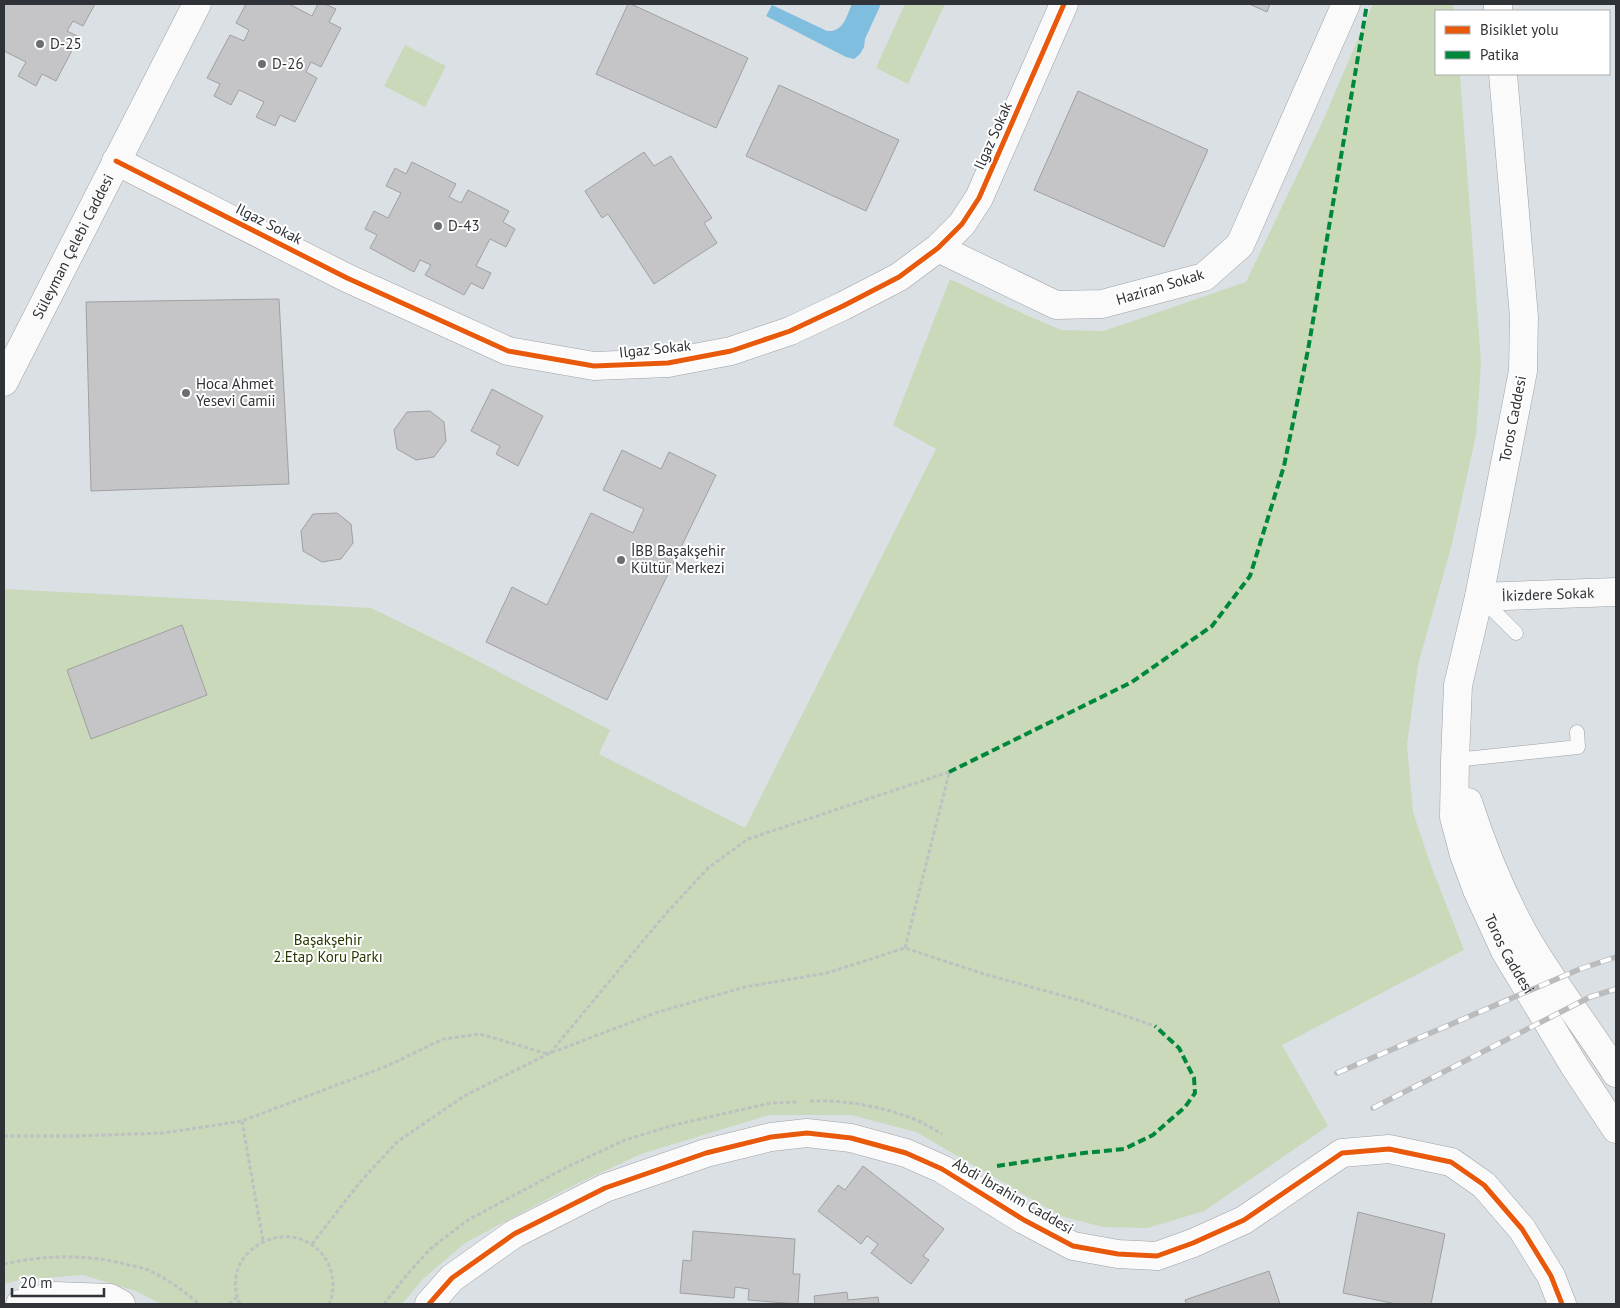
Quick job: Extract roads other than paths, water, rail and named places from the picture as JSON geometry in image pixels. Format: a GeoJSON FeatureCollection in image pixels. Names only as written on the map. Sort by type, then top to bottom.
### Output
{"type":"FeatureCollection","features":[{"type":"Feature","properties":{"kind":"street","name":"Süleyman Çelebi Caddesi"},"geometry":{"type":"LineString","coordinates":[[4,382],[197,4]]}},
{"type":"Feature","properties":{"kind":"street","name":"Ilgaz Sokak"},"geometry":{"type":"LineString","coordinates":[[116,161],[347,278],[508,351],[594,366],[668,363],[731,351],[790,331],[899,277],[938,248],[962,224],[979,198],[1064,4]]}},
{"type":"Feature","properties":{"kind":"street","name":"Haziran Sokak"},"geometry":{"type":"LineString","coordinates":[[938,248],[1056,305],[1102,304],[1204,278],[1240,245],[1346,4]]}},
{"type":"Feature","properties":{"kind":"street","name":"Toros Caddesi"},"geometry":{"type":"LineString","coordinates":[[1504,75],[1524,317],[1522,371],[1479,596],[1458,685],[1454,817],[1464,855],[1477,890],[1505,951],[1570,1059],[1616,1129]]}},
{"type":"Feature","properties":{"kind":"street","name":"İkizdere Sokak"},"geometry":{"type":"LineString","coordinates":[[1479,596],[1616,592]]}},
{"type":"Feature","properties":{"kind":"street","name":"Toros Caddesi"},"geometry":{"type":"LineString","coordinates":[[1455,760],[1492,870],[1525,935],[1616,1073]]}},
{"type":"Feature","properties":{"kind":"street","name":"Abdi İbrahim Caddesi"},"geometry":{"type":"LineString","coordinates":[[429,1304],[452,1278],[514,1234],[605,1188],[706,1153],[771,1137],[807,1133],[851,1138],[906,1153],[942,1169],[1024,1220],[1073,1246],[1118,1254],[1157,1256],[1193,1243],[1244,1220],[1342,1154],[1389,1149],[1451,1162],[1484,1186],[1522,1229],[1551,1276],[1562,1304]]}},
{"type":"Feature","properties":{"kind":"street"},"geometry":{"type":"LineString","coordinates":[[20,1304],[55,1296],[110,1298],[121,1304]]}},
{"type":"Feature","properties":{"kind":"lane"},"geometry":{"type":"LineString","coordinates":[[1479,596],[1516,633]]}},
{"type":"Feature","properties":{"kind":"lane"},"geometry":{"type":"LineString","coordinates":[[1455,760],[1578,747],[1577,732]]}},
{"type":"Feature","properties":{"kind":"water"},"geometry":{"type":"Polygon","coordinates":[[[852,4],[881,4],[865,39],[864,47],[854,59],[846,57],[766,16],[772,5],[827,31],[833,31],[844,23],[852,4]]]}},
{"type":"Feature","properties":{"kind":"railway"},"geometry":{"type":"LineString","coordinates":[[1337,1073],[1580,969],[1616,957]]}},
{"type":"Feature","properties":{"kind":"railway"},"geometry":{"type":"LineString","coordinates":[[1373,1108],[1590,997],[1616,989]]}},
{"type":"Feature","properties":{"kind":"place","name":"D-25"},"geometry":{"type":"Point","coordinates":[40,44]}},
{"type":"Feature","properties":{"kind":"place","name":"D-26"},"geometry":{"type":"Point","coordinates":[262,64]}},
{"type":"Feature","properties":{"kind":"place","name":"D-43"},"geometry":{"type":"Point","coordinates":[438,226]}},
{"type":"Feature","properties":{"kind":"place","name":"Hoca Ahmet Yesevi Camii"},"geometry":{"type":"Point","coordinates":[186,393]}},
{"type":"Feature","properties":{"kind":"place","name":"İBB Başakşehir Kültür Merkezi"},"geometry":{"type":"Point","coordinates":[621,560]}},
{"type":"Feature","properties":{"kind":"park label","name":"Başakşehir 2.Etap Koru Parkı"},"geometry":{"type":"Point","coordinates":[328,948]}}]}
